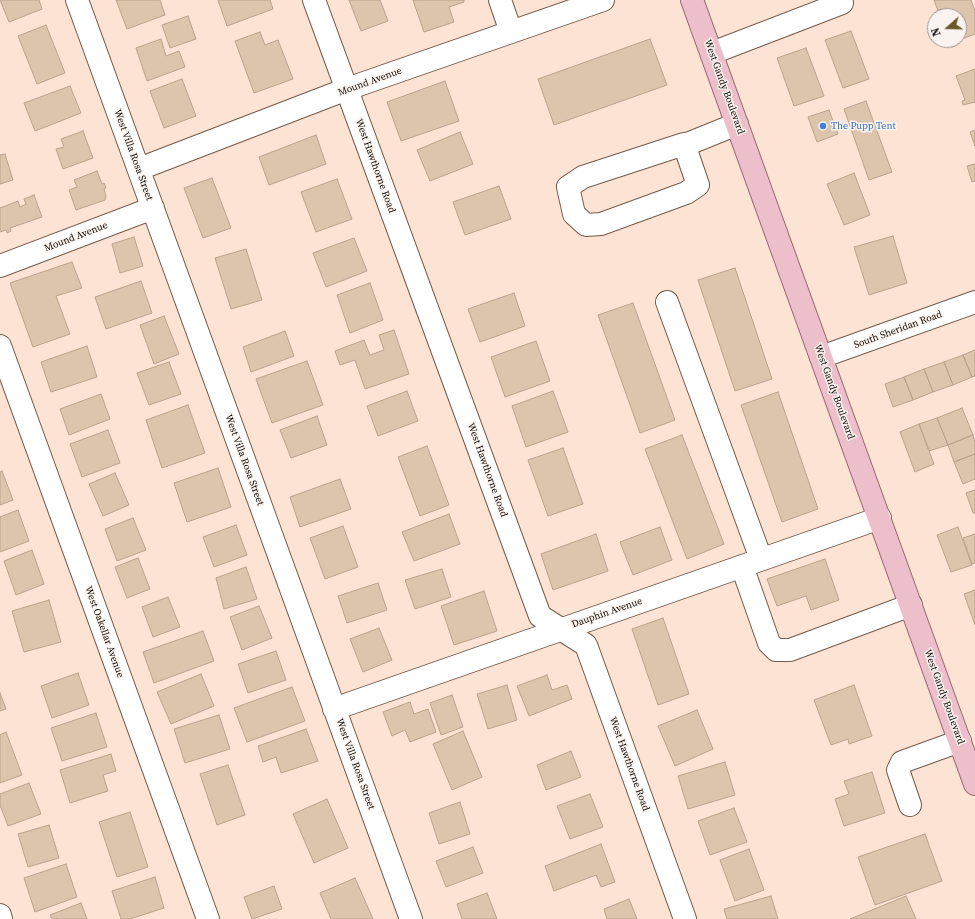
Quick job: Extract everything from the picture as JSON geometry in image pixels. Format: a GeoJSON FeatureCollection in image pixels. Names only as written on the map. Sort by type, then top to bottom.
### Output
{"type":"FeatureCollection","features":[{"type":"Feature","properties":{"kind":"main road","name":"West Gandy Boulevard"},"geometry":{"type":"LineString","coordinates":[[692,0],[975,784]]}},
{"type":"Feature","properties":{"kind":"street","name":"West Villa Rosa Street"},"geometry":{"type":"LineString","coordinates":[[77,0],[334,709],[412,919]]}},
{"type":"Feature","properties":{"kind":"street","name":"West Hawthorne Road"},"geometry":{"type":"LineString","coordinates":[[314,0],[540,616],[586,645],[684,919]]}},
{"type":"Feature","properties":{"kind":"street"},"geometry":{"type":"LineString","coordinates":[[500,0],[511,32]]}},
{"type":"Feature","properties":{"kind":"street","name":"Mound Avenue"},"geometry":{"type":"LineString","coordinates":[[139,170],[347,89],[603,0]]}},
{"type":"Feature","properties":{"kind":"street"},"geometry":{"type":"LineString","coordinates":[[712,53],[842,3]]}},
{"type":"Feature","properties":{"kind":"street"},"geometry":{"type":"LineString","coordinates":[[684,144],[698,185],[686,194],[600,224],[586,225],[574,214],[568,187],[582,177],[684,144],[737,124]]}},
{"type":"Feature","properties":{"kind":"street","name":"Mound Avenue"},"geometry":{"type":"LineString","coordinates":[[0,266],[153,208]]}},
{"type":"Feature","properties":{"kind":"street"},"geometry":{"type":"LineString","coordinates":[[667,302],[752,562],[769,643],[776,650],[790,650],[911,605]]}},
{"type":"Feature","properties":{"kind":"street","name":"South Sheridan Road"},"geometry":{"type":"LineString","coordinates":[[821,357],[975,302]]}},
{"type":"Feature","properties":{"kind":"street","name":"West Oakellar Avenue"},"geometry":{"type":"LineString","coordinates":[[0,346],[208,919]]}},
{"type":"Feature","properties":{"kind":"street","name":"Dauphin Avenue"},"geometry":{"type":"LineString","coordinates":[[334,709],[880,518]]}},
{"type":"Feature","properties":{"kind":"street"},"geometry":{"type":"LineString","coordinates":[[910,805],[898,770],[902,762],[960,741]]}},
{"type":"Feature","properties":{"kind":"street"},"geometry":{"type":"LineString","coordinates":[[0,915],[1,919]]}},
{"type":"Feature","properties":{"kind":"building"},"geometry":{"type":"Polygon","coordinates":[[[0,0],[39,0],[42,9],[9,22],[0,0]]]}},
{"type":"Feature","properties":{"kind":"building"},"geometry":{"type":"Polygon","coordinates":[[[116,0],[160,0],[165,15],[127,29],[116,0]]]}},
{"type":"Feature","properties":{"kind":"building"},"geometry":{"type":"Polygon","coordinates":[[[218,0],[270,0],[273,9],[227,26],[218,0]]]}},
{"type":"Feature","properties":{"kind":"building"},"geometry":{"type":"Polygon","coordinates":[[[349,0],[380,0],[388,21],[361,31],[349,0]]]}},
{"type":"Feature","properties":{"kind":"building"},"geometry":{"type":"Polygon","coordinates":[[[413,0],[464,0],[464,2],[449,7],[454,22],[424,32],[413,0]]]}},
{"type":"Feature","properties":{"kind":"building"},"geometry":{"type":"Polygon","coordinates":[[[934,0],[971,0],[975,11],[975,34],[967,37],[967,8],[937,8],[934,0]]]}},
{"type":"Feature","properties":{"kind":"building"},"geometry":{"type":"Polygon","coordinates":[[[188,16],[196,39],[170,48],[162,25],[188,16]]]}},
{"type":"Feature","properties":{"kind":"building"},"geometry":{"type":"Polygon","coordinates":[[[46,25],[65,73],[37,84],[18,36],[46,25]]]}},
{"type":"Feature","properties":{"kind":"building"},"geometry":{"type":"Polygon","coordinates":[[[851,31],[869,79],[843,88],[825,40],[851,31]]]}},
{"type":"Feature","properties":{"kind":"building"},"geometry":{"type":"Polygon","coordinates":[[[260,32],[265,45],[278,40],[293,79],[254,93],[235,41],[260,32]]]}},
{"type":"Feature","properties":{"kind":"building"},"geometry":{"type":"Polygon","coordinates":[[[161,39],[166,56],[179,51],[185,67],[147,81],[136,48],[161,39]]]}},
{"type":"Feature","properties":{"kind":"building"},"geometry":{"type":"Polygon","coordinates":[[[650,39],[667,85],[554,125],[538,79],[650,39]]]}},
{"type":"Feature","properties":{"kind":"building"},"geometry":{"type":"Polygon","coordinates":[[[806,48],[824,96],[794,106],[777,58],[806,48]]]}},
{"type":"Feature","properties":{"kind":"building"},"geometry":{"type":"Polygon","coordinates":[[[975,69],[975,102],[963,105],[962,101],[965,100],[956,76],[975,69]]]}},
{"type":"Feature","properties":{"kind":"building"},"geometry":{"type":"Polygon","coordinates":[[[182,79],[196,116],[164,128],[150,91],[182,79]]]}},
{"type":"Feature","properties":{"kind":"building"},"geometry":{"type":"Polygon","coordinates":[[[445,81],[459,121],[401,141],[387,102],[445,81]]]}},
{"type":"Feature","properties":{"kind":"building"},"geometry":{"type":"Polygon","coordinates":[[[70,86],[81,113],[35,131],[24,103],[70,86]]]}},
{"type":"Feature","properties":{"kind":"building"},"geometry":{"type":"Polygon","coordinates":[[[866,101],[892,172],[869,180],[844,109],[866,101]]]}},
{"type":"Feature","properties":{"kind":"building","name":"The Pupp Tent"},"geometry":{"type":"Polygon","coordinates":[[[829,110],[838,134],[817,142],[808,117],[829,110]]]}},
{"type":"Feature","properties":{"kind":"building"},"geometry":{"type":"Polygon","coordinates":[[[975,130],[975,146],[970,132],[975,130]]]}},
{"type":"Feature","properties":{"kind":"building"},"geometry":{"type":"Polygon","coordinates":[[[83,131],[93,158],[63,169],[56,149],[64,147],[61,139],[83,131]]]}},
{"type":"Feature","properties":{"kind":"building"},"geometry":{"type":"Polygon","coordinates":[[[460,132],[473,164],[430,181],[417,150],[460,132]]]}},
{"type":"Feature","properties":{"kind":"building"},"geometry":{"type":"Polygon","coordinates":[[[316,135],[326,164],[269,185],[259,157],[316,135]]]}},
{"type":"Feature","properties":{"kind":"building"},"geometry":{"type":"Polygon","coordinates":[[[5,154],[13,180],[0,184],[0,155],[5,154]]]}},
{"type":"Feature","properties":{"kind":"building"},"geometry":{"type":"Polygon","coordinates":[[[975,164],[975,181],[972,182],[967,166],[975,164]]]}},
{"type":"Feature","properties":{"kind":"building"},"geometry":{"type":"Polygon","coordinates":[[[97,171],[102,184],[104,183],[106,188],[104,189],[106,196],[105,200],[76,210],[69,190],[77,187],[74,180],[97,171]]]}},
{"type":"Feature","properties":{"kind":"building"},"geometry":{"type":"Polygon","coordinates":[[[854,173],[870,215],[844,225],[827,184],[854,173]]]}},
{"type":"Feature","properties":{"kind":"building"},"geometry":{"type":"Polygon","coordinates":[[[212,178],[231,228],[203,238],[184,188],[212,178]]]}},
{"type":"Feature","properties":{"kind":"building"},"geometry":{"type":"Polygon","coordinates":[[[337,179],[352,219],[316,232],[301,192],[337,179]]]}},
{"type":"Feature","properties":{"kind":"building"},"geometry":{"type":"Polygon","coordinates":[[[499,186],[511,219],[465,235],[453,202],[499,186]]]}},
{"type":"Feature","properties":{"kind":"building"},"geometry":{"type":"Polygon","coordinates":[[[34,195],[42,217],[10,228],[11,231],[7,233],[6,230],[0,232],[0,208],[18,201],[20,207],[26,204],[24,199],[34,195]]]}},
{"type":"Feature","properties":{"kind":"building"},"geometry":{"type":"Polygon","coordinates":[[[893,236],[907,283],[869,295],[854,247],[893,236]]]}},
{"type":"Feature","properties":{"kind":"building"},"geometry":{"type":"Polygon","coordinates":[[[134,237],[143,266],[120,273],[112,244],[134,237]]]}},
{"type":"Feature","properties":{"kind":"building"},"geometry":{"type":"Polygon","coordinates":[[[354,238],[367,271],[326,287],[313,253],[354,238]]]}},
{"type":"Feature","properties":{"kind":"building"},"geometry":{"type":"Polygon","coordinates":[[[246,249],[262,300],[231,309],[215,258],[246,249]]]}},
{"type":"Feature","properties":{"kind":"building"},"geometry":{"type":"Polygon","coordinates":[[[72,262],[82,288],[56,296],[70,334],[33,347],[10,283],[72,262]]]}},
{"type":"Feature","properties":{"kind":"building"},"geometry":{"type":"Polygon","coordinates":[[[735,268],[772,379],[735,391],[698,280],[735,268]]]}},
{"type":"Feature","properties":{"kind":"building"},"geometry":{"type":"Polygon","coordinates":[[[141,281],[152,313],[106,329],[95,297],[141,281]]]}},
{"type":"Feature","properties":{"kind":"building"},"geometry":{"type":"Polygon","coordinates":[[[370,283],[383,320],[350,333],[337,295],[370,283]]]}},
{"type":"Feature","properties":{"kind":"building"},"geometry":{"type":"Polygon","coordinates":[[[514,293],[525,326],[480,342],[468,309],[514,293]]]}},
{"type":"Feature","properties":{"kind":"building"},"geometry":{"type":"Polygon","coordinates":[[[633,303],[675,420],[640,433],[598,315],[633,303]]]}},
{"type":"Feature","properties":{"kind":"building"},"geometry":{"type":"Polygon","coordinates":[[[164,316],[179,354],[154,364],[140,325],[164,316]]]}},
{"type":"Feature","properties":{"kind":"building"},"geometry":{"type":"Polygon","coordinates":[[[394,330],[409,374],[365,389],[355,360],[340,365],[335,351],[364,340],[370,355],[384,350],[379,335],[394,330]]]}},
{"type":"Feature","properties":{"kind":"building"},"geometry":{"type":"Polygon","coordinates":[[[285,331],[294,356],[251,372],[243,347],[285,331]]]}},
{"type":"Feature","properties":{"kind":"building"},"geometry":{"type":"Polygon","coordinates":[[[536,341],[550,381],[505,397],[491,357],[536,341]]]}},
{"type":"Feature","properties":{"kind":"building"},"geometry":{"type":"Polygon","coordinates":[[[87,346],[97,377],[51,392],[41,362],[87,346]]]}},
{"type":"Feature","properties":{"kind":"building"},"geometry":{"type":"Polygon","coordinates":[[[975,350],[975,376],[972,377],[963,355],[975,350]]]}},
{"type":"Feature","properties":{"kind":"building"},"geometry":{"type":"Polygon","coordinates":[[[963,355],[972,377],[953,385],[944,362],[963,355]]]}},
{"type":"Feature","properties":{"kind":"building"},"geometry":{"type":"Polygon","coordinates":[[[307,361],[323,405],[272,423],[256,379],[307,361]]]}},
{"type":"Feature","properties":{"kind":"building"},"geometry":{"type":"Polygon","coordinates":[[[169,362],[181,394],[149,405],[137,373],[169,362]]]}},
{"type":"Feature","properties":{"kind":"building"},"geometry":{"type":"Polygon","coordinates":[[[944,362],[953,385],[933,392],[924,369],[944,362]]]}},
{"type":"Feature","properties":{"kind":"building"},"geometry":{"type":"Polygon","coordinates":[[[924,369],[933,392],[913,400],[904,377],[924,369]]]}},
{"type":"Feature","properties":{"kind":"building"},"geometry":{"type":"Polygon","coordinates":[[[904,377],[913,400],[893,407],[885,384],[904,377]]]}},
{"type":"Feature","properties":{"kind":"building"},"geometry":{"type":"Polygon","coordinates":[[[407,391],[418,421],[378,436],[367,406],[407,391]]]}},
{"type":"Feature","properties":{"kind":"building"},"geometry":{"type":"Polygon","coordinates":[[[553,391],[568,432],[526,447],[512,406],[553,391]]]}},
{"type":"Feature","properties":{"kind":"building"},"geometry":{"type":"Polygon","coordinates":[[[778,392],[818,509],[782,522],[741,405],[778,392]]]}},
{"type":"Feature","properties":{"kind":"building"},"geometry":{"type":"Polygon","coordinates":[[[101,394],[110,419],[69,435],[60,409],[101,394]]]}},
{"type":"Feature","properties":{"kind":"building"},"geometry":{"type":"Polygon","coordinates":[[[188,405],[205,453],[162,468],[146,420],[188,405]]]}},
{"type":"Feature","properties":{"kind":"building"},"geometry":{"type":"Polygon","coordinates":[[[962,408],[973,435],[948,445],[937,418],[962,408]]]}},
{"type":"Feature","properties":{"kind":"building"},"geometry":{"type":"Polygon","coordinates":[[[317,416],[327,445],[291,458],[280,430],[317,416]]]}},
{"type":"Feature","properties":{"kind":"building"},"geometry":{"type":"Polygon","coordinates":[[[937,418],[948,445],[929,451],[919,424],[937,418]]]}},
{"type":"Feature","properties":{"kind":"building"},"geometry":{"type":"Polygon","coordinates":[[[919,424],[934,464],[915,472],[900,432],[919,424]]]}},
{"type":"Feature","properties":{"kind":"building"},"geometry":{"type":"Polygon","coordinates":[[[108,430],[120,463],[82,477],[70,444],[108,430]]]}},
{"type":"Feature","properties":{"kind":"building"},"geometry":{"type":"Polygon","coordinates":[[[682,435],[724,544],[687,559],[645,449],[682,435]]]}},
{"type":"Feature","properties":{"kind":"building"},"geometry":{"type":"Polygon","coordinates":[[[973,435],[975,442],[975,454],[954,462],[948,445],[973,435]]]}},
{"type":"Feature","properties":{"kind":"building"},"geometry":{"type":"Polygon","coordinates":[[[427,446],[449,505],[420,516],[398,457],[427,446]]]}},
{"type":"Feature","properties":{"kind":"building"},"geometry":{"type":"Polygon","coordinates":[[[563,448],[583,504],[548,516],[528,460],[563,448]]]}},
{"type":"Feature","properties":{"kind":"building"},"geometry":{"type":"Polygon","coordinates":[[[975,454],[975,479],[963,484],[954,462],[975,454]]]}},
{"type":"Feature","properties":{"kind":"building"},"geometry":{"type":"Polygon","coordinates":[[[218,468],[231,507],[187,522],[174,483],[218,468]]]}},
{"type":"Feature","properties":{"kind":"building"},"geometry":{"type":"Polygon","coordinates":[[[2,471],[13,500],[0,505],[0,472],[2,471]]]}},
{"type":"Feature","properties":{"kind":"building"},"geometry":{"type":"Polygon","coordinates":[[[115,473],[129,505],[103,516],[89,484],[115,473]]]}},
{"type":"Feature","properties":{"kind":"building"},"geometry":{"type":"Polygon","coordinates":[[[340,479],[351,509],[300,527],[290,497],[340,479]]]}},
{"type":"Feature","properties":{"kind":"building"},"geometry":{"type":"Polygon","coordinates":[[[975,490],[975,513],[973,513],[966,493],[975,490]]]}},
{"type":"Feature","properties":{"kind":"building"},"geometry":{"type":"Polygon","coordinates":[[[18,510],[29,541],[0,552],[0,517],[18,510]]]}},
{"type":"Feature","properties":{"kind":"building"},"geometry":{"type":"Polygon","coordinates":[[[449,514],[460,544],[414,561],[402,532],[449,514]]]}},
{"type":"Feature","properties":{"kind":"building"},"geometry":{"type":"Polygon","coordinates":[[[133,518],[146,550],[117,561],[105,529],[133,518]]]}},
{"type":"Feature","properties":{"kind":"building"},"geometry":{"type":"Polygon","coordinates":[[[236,525],[247,555],[214,567],[203,537],[236,525]]]}},
{"type":"Feature","properties":{"kind":"building"},"geometry":{"type":"Polygon","coordinates":[[[343,526],[358,567],[325,579],[310,538],[343,526]]]}},
{"type":"Feature","properties":{"kind":"building"},"geometry":{"type":"Polygon","coordinates":[[[660,527],[672,560],[633,575],[620,542],[660,527]]]}},
{"type":"Feature","properties":{"kind":"building"},"geometry":{"type":"Polygon","coordinates":[[[958,527],[972,565],[951,572],[937,535],[958,527]]]}},
{"type":"Feature","properties":{"kind":"building"},"geometry":{"type":"Polygon","coordinates":[[[596,534],[608,571],[553,590],[541,554],[596,534]]]}},
{"type":"Feature","properties":{"kind":"building"},"geometry":{"type":"Polygon","coordinates":[[[975,534],[975,563],[972,564],[963,538],[975,534]]]}},
{"type":"Feature","properties":{"kind":"building"},"geometry":{"type":"Polygon","coordinates":[[[32,550],[44,584],[16,595],[4,561],[32,550]]]}},
{"type":"Feature","properties":{"kind":"building"},"geometry":{"type":"Polygon","coordinates":[[[138,558],[150,589],[127,598],[115,567],[138,558]]]}},
{"type":"Feature","properties":{"kind":"building"},"geometry":{"type":"Polygon","coordinates":[[[825,559],[839,600],[811,610],[806,596],[777,606],[767,579],[825,559]]]}},
{"type":"Feature","properties":{"kind":"building"},"geometry":{"type":"Polygon","coordinates":[[[246,567],[257,599],[224,609],[216,578],[246,567]]]}},
{"type":"Feature","properties":{"kind":"building"},"geometry":{"type":"Polygon","coordinates":[[[442,569],[451,597],[415,609],[405,580],[442,569]]]}},
{"type":"Feature","properties":{"kind":"building"},"geometry":{"type":"Polygon","coordinates":[[[378,583],[387,610],[347,623],[338,596],[378,583]]]}},
{"type":"Feature","properties":{"kind":"building"},"geometry":{"type":"Polygon","coordinates":[[[975,590],[975,625],[964,594],[975,590]]]}},
{"type":"Feature","properties":{"kind":"building"},"geometry":{"type":"Polygon","coordinates":[[[484,591],[497,631],[454,645],[441,606],[484,591]]]}},
{"type":"Feature","properties":{"kind":"building"},"geometry":{"type":"Polygon","coordinates":[[[168,597],[180,627],[153,637],[142,607],[168,597]]]}},
{"type":"Feature","properties":{"kind":"building"},"geometry":{"type":"Polygon","coordinates":[[[49,600],[61,642],[24,652],[12,611],[49,600]]]}},
{"type":"Feature","properties":{"kind":"building"},"geometry":{"type":"Polygon","coordinates":[[[259,606],[272,638],[242,650],[230,617],[259,606]]]}},
{"type":"Feature","properties":{"kind":"building"},"geometry":{"type":"Polygon","coordinates":[[[663,618],[689,694],[658,705],[632,629],[663,618]]]}},
{"type":"Feature","properties":{"kind":"building"},"geometry":{"type":"Polygon","coordinates":[[[379,628],[392,660],[363,672],[350,639],[379,628]]]}},
{"type":"Feature","properties":{"kind":"building"},"geometry":{"type":"Polygon","coordinates":[[[203,631],[214,661],[154,683],[143,652],[203,631]]]}},
{"type":"Feature","properties":{"kind":"building"},"geometry":{"type":"Polygon","coordinates":[[[276,651],[286,680],[248,693],[238,664],[276,651]]]}},
{"type":"Feature","properties":{"kind":"building"},"geometry":{"type":"Polygon","coordinates":[[[78,673],[89,705],[52,718],[41,686],[78,673]]]}},
{"type":"Feature","properties":{"kind":"building"},"geometry":{"type":"Polygon","coordinates":[[[201,674],[214,706],[171,724],[157,692],[201,674]]]}},
{"type":"Feature","properties":{"kind":"building"},"geometry":{"type":"Polygon","coordinates":[[[547,675],[552,690],[567,685],[572,699],[529,716],[517,686],[547,675]]]}},
{"type":"Feature","properties":{"kind":"building"},"geometry":{"type":"Polygon","coordinates":[[[507,685],[517,720],[488,729],[477,694],[507,685]]]}},
{"type":"Feature","properties":{"kind":"building"},"geometry":{"type":"Polygon","coordinates":[[[854,685],[872,736],[849,744],[848,739],[831,745],[814,700],[854,685]]]}},
{"type":"Feature","properties":{"kind":"building"},"geometry":{"type":"Polygon","coordinates":[[[292,687],[305,721],[247,742],[234,708],[292,687]]]}},
{"type":"Feature","properties":{"kind":"building"},"geometry":{"type":"Polygon","coordinates":[[[0,693],[6,709],[0,711],[0,693]]]}},
{"type":"Feature","properties":{"kind":"building"},"geometry":{"type":"Polygon","coordinates":[[[452,695],[463,727],[441,735],[430,703],[452,695]]]}},
{"type":"Feature","properties":{"kind":"building"},"geometry":{"type":"Polygon","coordinates":[[[410,702],[414,714],[428,709],[436,732],[410,742],[405,730],[392,736],[383,712],[410,702]]]}},
{"type":"Feature","properties":{"kind":"building"},"geometry":{"type":"Polygon","coordinates":[[[697,710],[713,749],[675,766],[658,726],[697,710]]]}},
{"type":"Feature","properties":{"kind":"building"},"geometry":{"type":"Polygon","coordinates":[[[96,713],[107,747],[62,761],[51,728],[96,713]]]}},
{"type":"Feature","properties":{"kind":"building"},"geometry":{"type":"Polygon","coordinates":[[[219,715],[230,749],[185,763],[174,729],[219,715]]]}},
{"type":"Feature","properties":{"kind":"building"},"geometry":{"type":"Polygon","coordinates":[[[306,729],[318,761],[281,773],[276,757],[263,762],[258,746],[306,729]]]}},
{"type":"Feature","properties":{"kind":"building"},"geometry":{"type":"Polygon","coordinates":[[[463,731],[482,777],[452,790],[433,744],[463,731]]]}},
{"type":"Feature","properties":{"kind":"building"},"geometry":{"type":"Polygon","coordinates":[[[6,732],[22,775],[0,783],[0,735],[6,732]]]}},
{"type":"Feature","properties":{"kind":"building"},"geometry":{"type":"Polygon","coordinates":[[[571,751],[581,777],[546,790],[537,765],[571,751]]]}},
{"type":"Feature","properties":{"kind":"building"},"geometry":{"type":"Polygon","coordinates":[[[111,754],[116,771],[103,775],[108,791],[70,803],[60,770],[111,754]]]}},
{"type":"Feature","properties":{"kind":"building"},"geometry":{"type":"Polygon","coordinates":[[[725,762],[735,795],[688,809],[678,776],[725,762]]]}},
{"type":"Feature","properties":{"kind":"building"},"geometry":{"type":"Polygon","coordinates":[[[228,765],[245,815],[217,825],[200,774],[228,765]]]}},
{"type":"Feature","properties":{"kind":"building"},"geometry":{"type":"Polygon","coordinates":[[[872,772],[885,813],[844,826],[835,799],[849,794],[844,781],[872,772]]]}},
{"type":"Feature","properties":{"kind":"building"},"geometry":{"type":"Polygon","coordinates":[[[29,783],[41,814],[8,826],[0,805],[0,794],[29,783]]]}},
{"type":"Feature","properties":{"kind":"building"},"geometry":{"type":"Polygon","coordinates":[[[590,794],[603,827],[570,839],[557,806],[590,794]]]}},
{"type":"Feature","properties":{"kind":"building"},"geometry":{"type":"Polygon","coordinates":[[[327,799],[348,848],[314,863],[293,814],[327,799]]]}},
{"type":"Feature","properties":{"kind":"building"},"geometry":{"type":"Polygon","coordinates":[[[460,802],[470,834],[439,844],[429,813],[460,802]]]}},
{"type":"Feature","properties":{"kind":"building"},"geometry":{"type":"Polygon","coordinates":[[[734,808],[747,842],[710,855],[698,821],[734,808]]]}},
{"type":"Feature","properties":{"kind":"building"},"geometry":{"type":"Polygon","coordinates":[[[130,812],[148,867],[117,877],[99,822],[130,812]]]}},
{"type":"Feature","properties":{"kind":"building"},"geometry":{"type":"Polygon","coordinates":[[[49,825],[59,858],[28,867],[18,834],[49,825]]]}},
{"type":"Feature","properties":{"kind":"building"},"geometry":{"type":"Polygon","coordinates":[[[925,834],[942,881],[875,905],[858,857],[925,834]]]}},
{"type":"Feature","properties":{"kind":"building"},"geometry":{"type":"Polygon","coordinates":[[[601,844],[615,882],[601,887],[596,875],[554,891],[545,866],[601,844]]]}},
{"type":"Feature","properties":{"kind":"building"},"geometry":{"type":"Polygon","coordinates":[[[473,847],[483,873],[446,887],[436,861],[473,847]]]}},
{"type":"Feature","properties":{"kind":"building"},"geometry":{"type":"Polygon","coordinates":[[[749,849],[764,890],[735,901],[720,860],[749,849]]]}},
{"type":"Feature","properties":{"kind":"building"},"geometry":{"type":"Polygon","coordinates":[[[66,864],[77,897],[35,912],[24,878],[66,864]]]}},
{"type":"Feature","properties":{"kind":"building"},"geometry":{"type":"Polygon","coordinates":[[[155,877],[164,908],[130,919],[121,919],[112,891],[155,877]]]}},
{"type":"Feature","properties":{"kind":"building"},"geometry":{"type":"Polygon","coordinates":[[[355,878],[373,919],[331,919],[320,893],[355,878]]]}},
{"type":"Feature","properties":{"kind":"building"},"geometry":{"type":"Polygon","coordinates":[[[274,886],[282,909],[252,919],[244,897],[274,886]]]}},
{"type":"Feature","properties":{"kind":"building"},"geometry":{"type":"Polygon","coordinates":[[[487,893],[497,919],[462,919],[457,904],[487,893]]]}},
{"type":"Feature","properties":{"kind":"building"},"geometry":{"type":"Polygon","coordinates":[[[771,896],[778,919],[727,919],[724,909],[771,896]]]}},
{"type":"Feature","properties":{"kind":"building"},"geometry":{"type":"Polygon","coordinates":[[[906,896],[916,919],[850,919],[906,896]]]}},
{"type":"Feature","properties":{"kind":"building"},"geometry":{"type":"Polygon","coordinates":[[[629,899],[637,919],[607,919],[604,909],[629,899]]]}},
{"type":"Feature","properties":{"kind":"building"},"geometry":{"type":"Polygon","coordinates":[[[81,903],[87,919],[52,919],[50,915],[81,903]]]}},
{"type":"Feature","properties":{"kind":"place","name":"The Pupp Tent"},"geometry":{"type":"Point","coordinates":[823,126]}}]}
